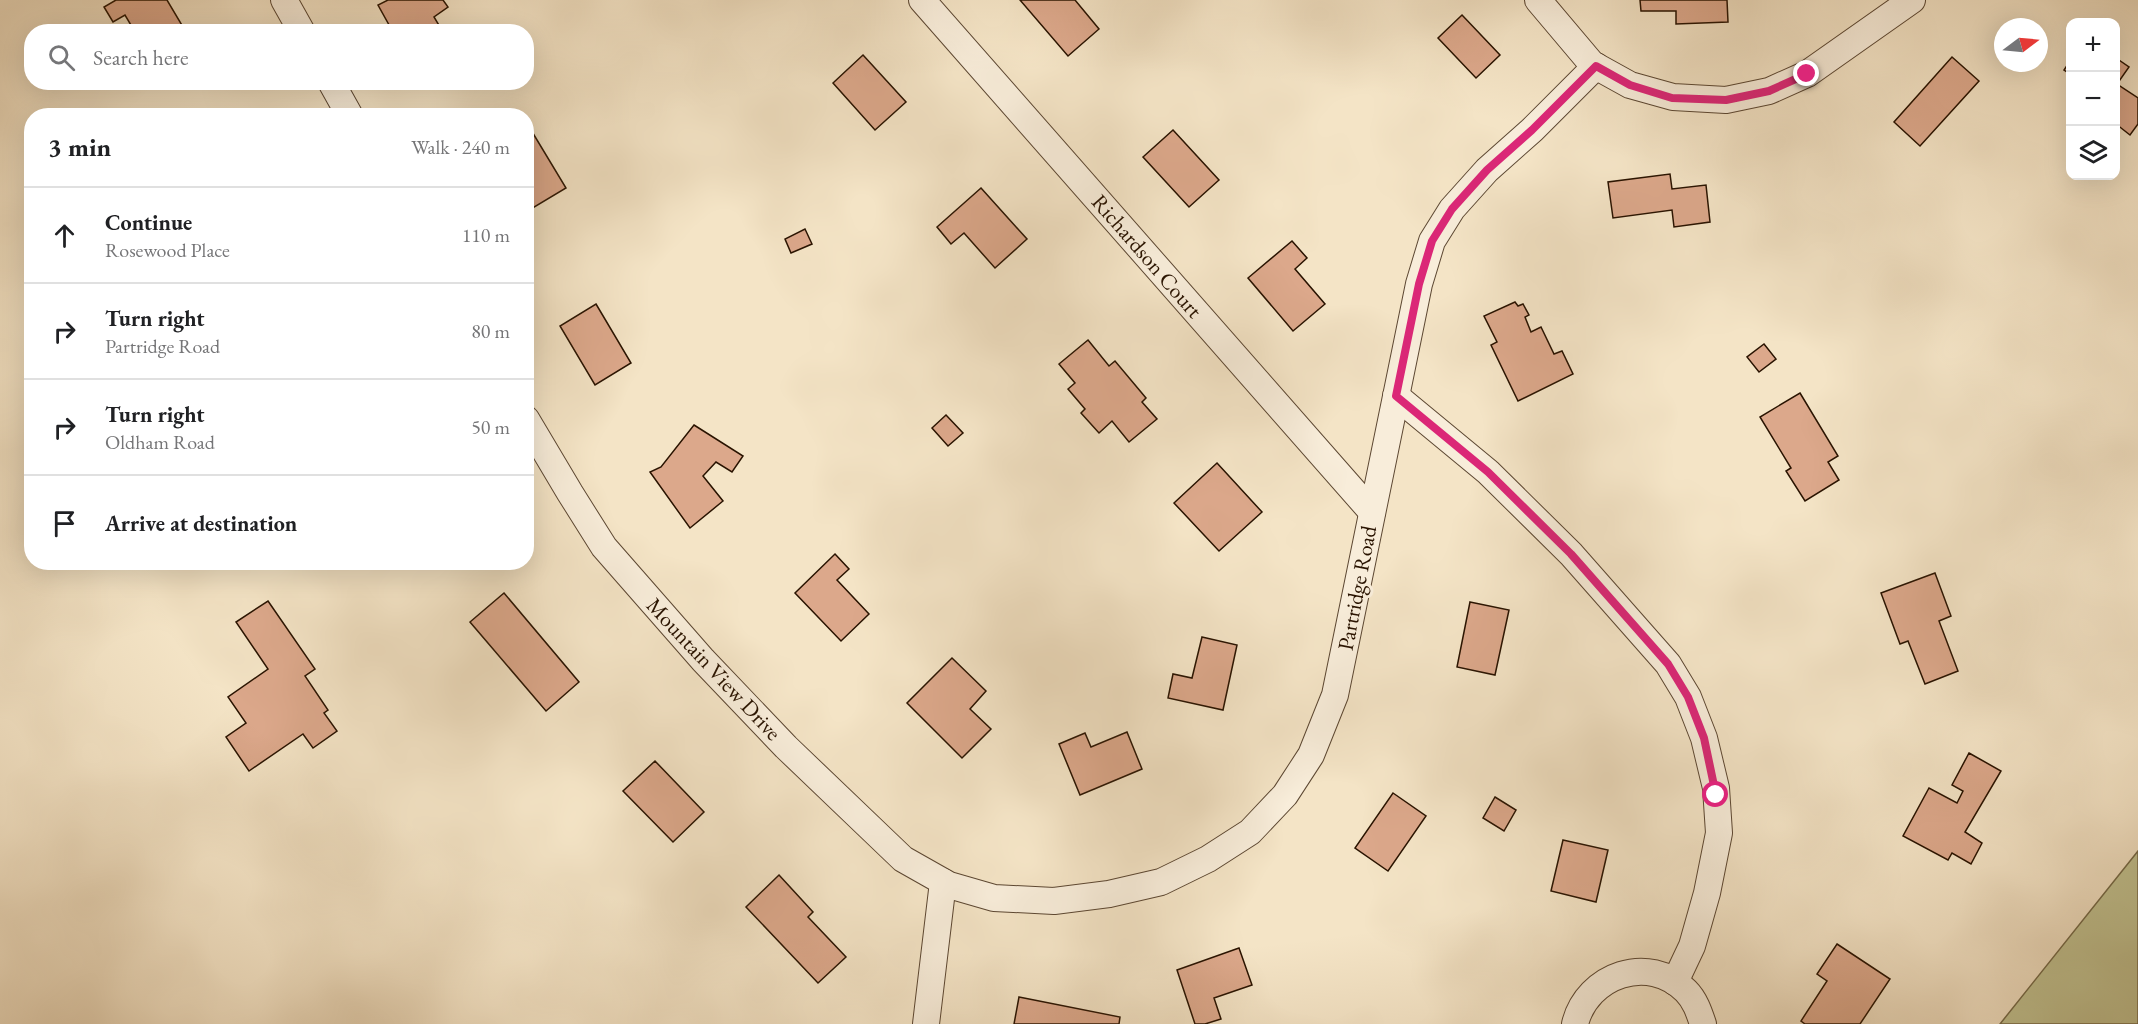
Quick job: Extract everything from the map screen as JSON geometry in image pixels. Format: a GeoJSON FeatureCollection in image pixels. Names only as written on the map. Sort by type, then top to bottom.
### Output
{"type":"FeatureCollection","features":[{"type":"Feature","properties":{"kind":"street"},"geometry":{"type":"LineString","coordinates":[[284,0],[298,24]]}},
{"type":"Feature","properties":{"kind":"street","name":"Richardson Court"},"geometry":{"type":"LineString","coordinates":[[922,0],[1372,512]]}},
{"type":"Feature","properties":{"kind":"street"},"geometry":{"type":"LineString","coordinates":[[1538,0],[1592,64],[1630,85],[1672,98],[1726,100],[1769,91],[1807,74],[1912,0]]}},
{"type":"Feature","properties":{"kind":"street","name":"Partridge Road"},"geometry":{"type":"LineString","coordinates":[[943,882],[994,898],[1054,901],[1109,894],[1161,882],[1208,859],[1250,832],[1285,795],[1311,755],[1335,695],[1419,284],[1432,241],[1452,209],[1487,170],[1532,130],[1596,66]]}},
{"type":"Feature","properties":{"kind":"street"},"geometry":{"type":"LineString","coordinates":[[335,90],[346,108]]}},
{"type":"Feature","properties":{"kind":"street"},"geometry":{"type":"LineString","coordinates":[[1396,396],[1488,472],[1571,554],[1668,664],[1688,697],[1704,738],[1713,778],[1719,833],[1707,893],[1692,946],[1675,982]]}},
{"type":"Feature","properties":{"kind":"street","name":"Mountain View Drive"},"geometry":{"type":"LineString","coordinates":[[534,432],[604,547],[703,660],[786,747],[903,859],[943,882]]}},
{"type":"Feature","properties":{"kind":"street"},"geometry":{"type":"LineString","coordinates":[[926,1024],[943,882]]}},
{"type":"Feature","properties":{"kind":"street"},"geometry":{"type":"LineString","coordinates":[[1575,1024],[1582,1005],[1590,994],[1611,978],[1623,973],[1650,972],[1675,982],[1685,991],[1693,1001],[1703,1024]]}},
{"type":"Feature","properties":{"kind":"green space"},"geometry":{"type":"Polygon","coordinates":[[[2138,851],[2138,1024],[2000,1024],[2138,851]]]}},
{"type":"Feature","properties":{"kind":"building"},"geometry":{"type":"Polygon","coordinates":[[[116,0],[167,0],[181,24],[130,24],[125,15],[113,22],[104,7],[116,0]]]}},
{"type":"Feature","properties":{"kind":"building"},"geometry":{"type":"Polygon","coordinates":[[[388,0],[443,0],[448,7],[434,17],[438,24],[389,24],[378,5],[388,0]]]}},
{"type":"Feature","properties":{"kind":"building"},"geometry":{"type":"Polygon","coordinates":[[[1020,0],[1075,0],[1099,29],[1068,56],[1020,0]]]}},
{"type":"Feature","properties":{"kind":"building"},"geometry":{"type":"Polygon","coordinates":[[[1640,0],[1727,0],[1728,22],[1676,24],[1676,11],[1641,11],[1640,0]]]}},
{"type":"Feature","properties":{"kind":"building"},"geometry":{"type":"Polygon","coordinates":[[[1462,15],[1500,55],[1476,78],[1438,38],[1462,15]]]}},
{"type":"Feature","properties":{"kind":"building"},"geometry":{"type":"Polygon","coordinates":[[[863,55],[906,102],[875,130],[833,83],[863,55]]]}},
{"type":"Feature","properties":{"kind":"building"},"geometry":{"type":"Polygon","coordinates":[[[1952,57],[1979,81],[1920,146],[1894,122],[1952,57]]]}},
{"type":"Feature","properties":{"kind":"building"},"geometry":{"type":"Polygon","coordinates":[[[2120,61],[2129,67],[2120,80],[2120,61]]]}},
{"type":"Feature","properties":{"kind":"building"},"geometry":{"type":"Polygon","coordinates":[[[2120,86],[2138,98],[2138,124],[2130,135],[2120,127],[2120,86]]]}},
{"type":"Feature","properties":{"kind":"building"},"geometry":{"type":"Polygon","coordinates":[[[1173,130],[1219,180],[1189,207],[1143,157],[1173,130]]]}},
{"type":"Feature","properties":{"kind":"building"},"geometry":{"type":"Polygon","coordinates":[[[534,135],[566,188],[534,207],[534,135]]]}},
{"type":"Feature","properties":{"kind":"building"},"geometry":{"type":"Polygon","coordinates":[[[1670,174],[1672,189],[1706,185],[1710,222],[1674,227],[1672,210],[1613,218],[1608,182],[1670,174]]]}},
{"type":"Feature","properties":{"kind":"building"},"geometry":{"type":"Polygon","coordinates":[[[981,188],[1027,239],[995,268],[964,233],[951,244],[937,227],[981,188]]]}},
{"type":"Feature","properties":{"kind":"building"},"geometry":{"type":"Polygon","coordinates":[[[805,229],[812,244],[791,253],[785,239],[805,229]]]}},
{"type":"Feature","properties":{"kind":"building"},"geometry":{"type":"Polygon","coordinates":[[[1292,241],[1307,258],[1295,269],[1325,304],[1293,331],[1248,278],[1292,241]]]}},
{"type":"Feature","properties":{"kind":"building"},"geometry":{"type":"Polygon","coordinates":[[[1515,302],[1518,306],[1523,304],[1529,315],[1525,317],[1531,332],[1541,327],[1554,354],[1562,351],[1573,374],[1518,401],[1491,345],[1497,342],[1484,316],[1515,302]]]}},
{"type":"Feature","properties":{"kind":"building"},"geometry":{"type":"Polygon","coordinates":[[[596,304],[631,363],[595,385],[560,326],[596,304]]]}},
{"type":"Feature","properties":{"kind":"building"},"geometry":{"type":"Polygon","coordinates":[[[1088,340],[1109,366],[1115,361],[1146,398],[1142,402],[1157,419],[1129,442],[1112,421],[1099,433],[1081,413],[1085,409],[1068,389],[1075,383],[1059,364],[1088,340]]]}},
{"type":"Feature","properties":{"kind":"building"},"geometry":{"type":"Polygon","coordinates":[[[1764,344],[1776,359],[1759,372],[1747,357],[1764,344]]]}},
{"type":"Feature","properties":{"kind":"building"},"geometry":{"type":"Polygon","coordinates":[[[1800,393],[1838,456],[1828,462],[1839,480],[1805,501],[1786,471],[1791,468],[1760,417],[1800,393]]]}},
{"type":"Feature","properties":{"kind":"building"},"geometry":{"type":"Polygon","coordinates":[[[946,415],[963,433],[948,446],[932,428],[946,415]]]}},
{"type":"Feature","properties":{"kind":"building"},"geometry":{"type":"Polygon","coordinates":[[[694,425],[743,456],[732,472],[716,462],[703,476],[723,501],[690,528],[650,472],[661,467],[694,425]]]}},
{"type":"Feature","properties":{"kind":"building"},"geometry":{"type":"Polygon","coordinates":[[[1217,463],[1262,512],[1219,551],[1174,503],[1217,463]]]}},
{"type":"Feature","properties":{"kind":"building"},"geometry":{"type":"Polygon","coordinates":[[[835,554],[849,569],[837,580],[869,614],[841,641],[795,593],[835,554]]]}},
{"type":"Feature","properties":{"kind":"building"},"geometry":{"type":"Polygon","coordinates":[[[1935,573],[1951,616],[1939,621],[1958,671],[1925,684],[1908,641],[1900,644],[1881,593],[1935,573]]]}},
{"type":"Feature","properties":{"kind":"building"},"geometry":{"type":"Polygon","coordinates":[[[504,593],[579,682],[546,711],[470,622],[504,593]]]}},
{"type":"Feature","properties":{"kind":"building"},"geometry":{"type":"Polygon","coordinates":[[[268,601],[315,669],[305,676],[328,710],[324,713],[337,731],[313,748],[303,734],[249,771],[226,737],[246,723],[228,697],[268,669],[236,622],[268,601]]]}},
{"type":"Feature","properties":{"kind":"building"},"geometry":{"type":"Polygon","coordinates":[[[1470,602],[1509,610],[1495,675],[1457,667],[1470,602]]]}},
{"type":"Feature","properties":{"kind":"building"},"geometry":{"type":"Polygon","coordinates":[[[1202,637],[1237,645],[1223,710],[1168,698],[1173,674],[1192,678],[1202,637]]]}},
{"type":"Feature","properties":{"kind":"building"},"geometry":{"type":"Polygon","coordinates":[[[952,658],[986,691],[970,709],[991,729],[962,758],[907,703],[952,658]]]}},
{"type":"Feature","properties":{"kind":"building"},"geometry":{"type":"Polygon","coordinates":[[[1127,732],[1142,769],[1080,795],[1059,744],[1085,733],[1091,747],[1127,732]]]}},
{"type":"Feature","properties":{"kind":"building"},"geometry":{"type":"Polygon","coordinates":[[[1969,753],[2001,771],[1965,832],[1982,843],[1971,864],[1952,853],[1948,860],[1903,836],[1929,788],[1957,803],[1963,791],[1952,785],[1969,753]]]}},
{"type":"Feature","properties":{"kind":"building"},"geometry":{"type":"Polygon","coordinates":[[[655,761],[704,812],[673,842],[623,791],[655,761]]]}},
{"type":"Feature","properties":{"kind":"building"},"geometry":{"type":"Polygon","coordinates":[[[1393,793],[1426,816],[1388,871],[1355,848],[1393,793]]]}},
{"type":"Feature","properties":{"kind":"building"},"geometry":{"type":"Polygon","coordinates":[[[1495,797],[1516,810],[1504,831],[1483,818],[1495,797]]]}},
{"type":"Feature","properties":{"kind":"building"},"geometry":{"type":"Polygon","coordinates":[[[1563,840],[1608,850],[1596,902],[1551,891],[1563,840]]]}},
{"type":"Feature","properties":{"kind":"building"},"geometry":{"type":"Polygon","coordinates":[[[779,875],[813,912],[808,917],[846,957],[818,983],[746,907],[779,875]]]}},
{"type":"Feature","properties":{"kind":"building"},"geometry":{"type":"Polygon","coordinates":[[[1837,944],[1890,979],[1860,1024],[1805,1024],[1801,1021],[1827,981],[1817,974],[1837,944]]]}},
{"type":"Feature","properties":{"kind":"building"},"geometry":{"type":"Polygon","coordinates":[[[1239,948],[1252,985],[1214,998],[1221,1019],[1205,1024],[1195,1024],[1177,970],[1239,948]]]}},
{"type":"Feature","properties":{"kind":"building"},"geometry":{"type":"Polygon","coordinates":[[[1019,997],[1120,1017],[1119,1024],[1014,1024],[1019,997]]]}},
{"type":"Feature","properties":{"kind":"route"},"geometry":{"type":"LineString","coordinates":[[1716,795],[1704,738],[1688,697],[1668,664],[1571,554],[1488,472],[1396,396],[1419,284],[1432,241],[1452,209],[1487,170],[1532,130],[1596,66],[1630,85],[1672,98],[1726,100],[1769,91],[1807,74]]}}]}
